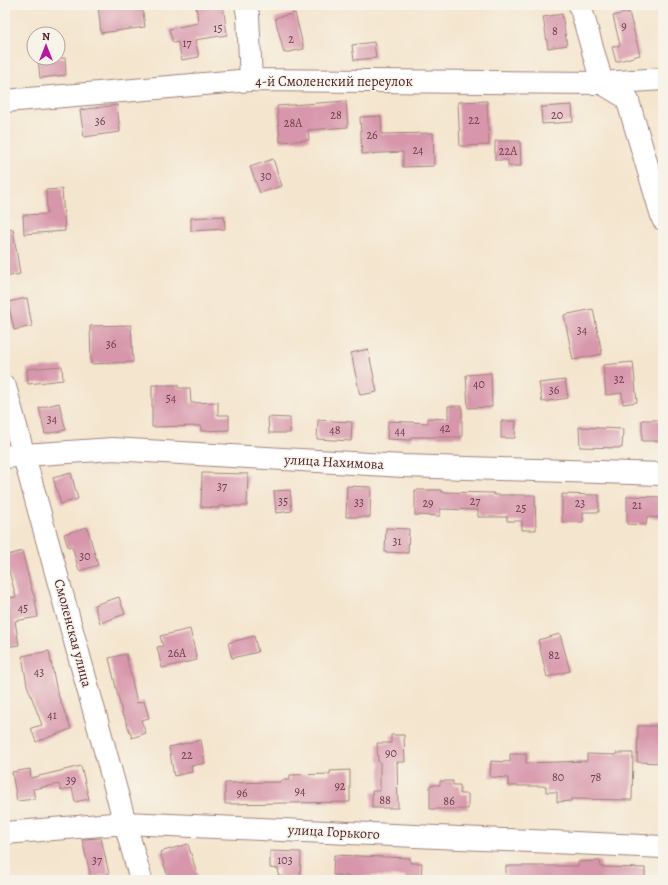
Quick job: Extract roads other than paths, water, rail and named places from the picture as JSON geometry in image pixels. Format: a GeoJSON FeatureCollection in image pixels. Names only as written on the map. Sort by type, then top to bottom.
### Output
{"type":"FeatureCollection","features":[{"type":"Feature","properties":{"kind":"street"},"geometry":{"type":"LineString","coordinates":[[246,5],[248,15],[251,80]]}},
{"type":"Feature","properties":{"kind":"street"},"geometry":{"type":"LineString","coordinates":[[580,5],[602,83],[627,98],[663,219]]}},
{"type":"Feature","properties":{"kind":"street","name":"4-й Смоленский переулок"},"geometry":{"type":"LineString","coordinates":[[5,101],[251,80],[602,83],[663,79]]}},
{"type":"Feature","properties":{"kind":"street","name":"Смоленская улица"},"geometry":{"type":"LineString","coordinates":[[5,387],[14,456],[142,880]]}},
{"type":"Feature","properties":{"kind":"street","name":"улица Нахимова"},"geometry":{"type":"LineString","coordinates":[[14,456],[113,449],[403,466],[663,474]]}},
{"type":"Feature","properties":{"kind":"street","name":"улица Горького"},"geometry":{"type":"LineString","coordinates":[[5,833],[124,823],[663,847]]}}]}
